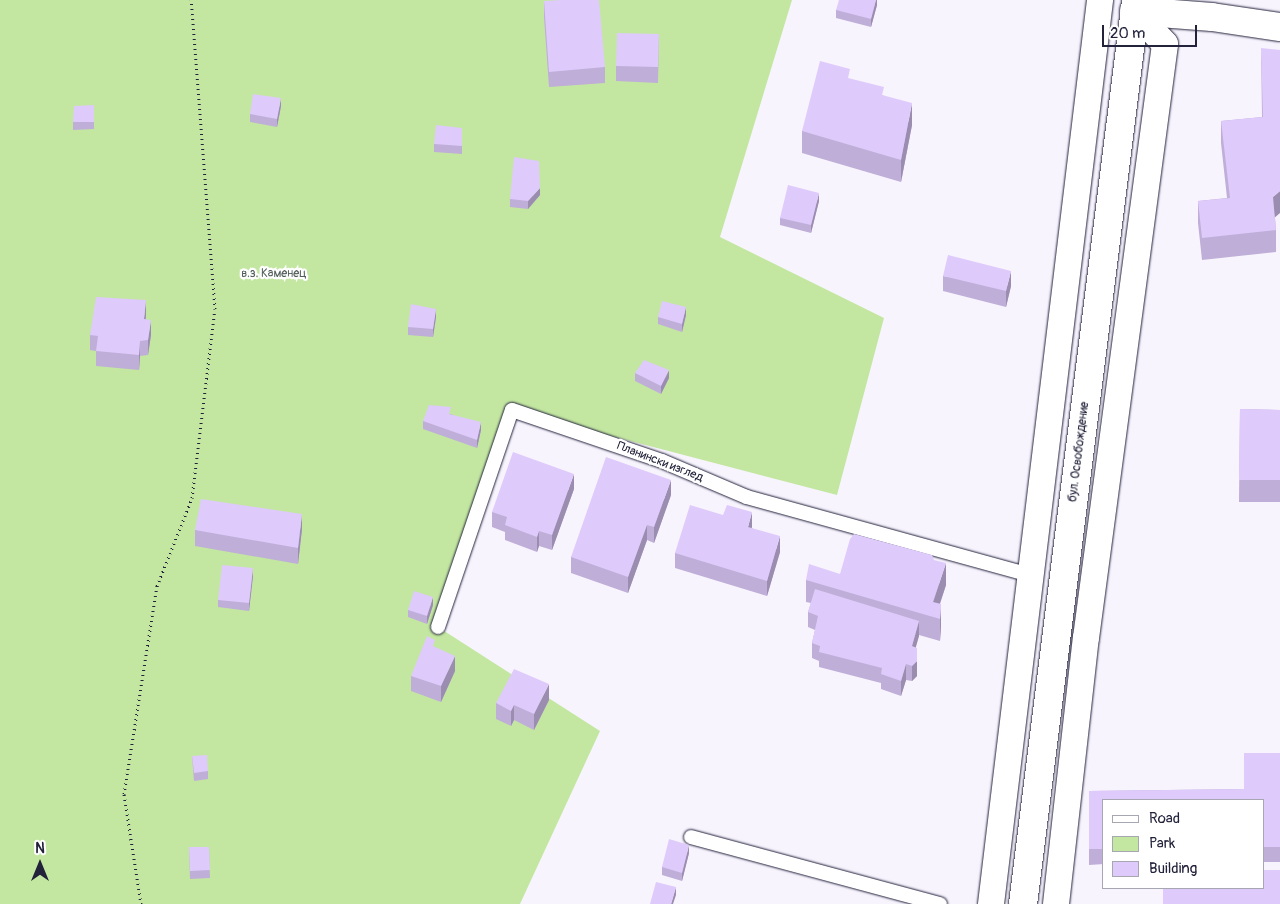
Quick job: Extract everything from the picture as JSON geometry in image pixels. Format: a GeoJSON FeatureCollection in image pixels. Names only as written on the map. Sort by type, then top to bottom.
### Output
{"type":"FeatureCollection","features":[{"type":"Feature","properties":{"kind":"main road"},"geometry":{"type":"LineString","coordinates":[[1135,6],[1280,26]]}},
{"type":"Feature","properties":{"kind":"main road","name":"бул. Освобождение"},"geometry":{"type":"LineString","coordinates":[[1023,904],[1135,6]]}},
{"type":"Feature","properties":{"kind":"street"},"geometry":{"type":"LineString","coordinates":[[990,904],[1100,0]]}},
{"type":"Feature","properties":{"kind":"street"},"geometry":{"type":"LineString","coordinates":[[1056,904],[1086,638],[1165,44],[1135,6]]}},
{"type":"Feature","properties":{"kind":"lane","name":"Планински изглед"},"geometry":{"type":"LineString","coordinates":[[438,627],[512,410],[662,461],[747,497],[1030,575]]}},
{"type":"Feature","properties":{"kind":"lane"},"geometry":{"type":"LineString","coordinates":[[691,837],[940,904]]}},
{"type":"Feature","properties":{"kind":"path"},"geometry":{"type":"LineString","coordinates":[[141,904],[124,794],[157,586],[192,498],[215,309],[190,0]]}},
{"type":"Feature","properties":{"kind":"green space","name":"в.з. Каменец"},"geometry":{"type":"Polygon","coordinates":[[[0,0],[792,0],[720,237],[884,318],[837,495],[512,410],[438,627],[600,731],[520,904],[0,904],[0,0]]]}},
{"type":"Feature","properties":{"kind":"building"},"geometry":{"type":"Polygon","coordinates":[[[599,0],[605,67],[549,72],[544,1],[599,0]]]}},
{"type":"Feature","properties":{"kind":"building"},"geometry":{"type":"Polygon","coordinates":[[[839,0],[876,0],[871,19],[836,10],[839,0]]]}},
{"type":"Feature","properties":{"kind":"building"},"geometry":{"type":"Polygon","coordinates":[[[617,33],[659,34],[658,67],[616,66],[617,33]]]}},
{"type":"Feature","properties":{"kind":"building"},"geometry":{"type":"Polygon","coordinates":[[[1261,48],[1280,50],[1280,191],[1273,197],[1276,230],[1202,238],[1198,201],[1230,198],[1221,121],[1263,117],[1261,48]]]}},
{"type":"Feature","properties":{"kind":"building"},"geometry":{"type":"Polygon","coordinates":[[[820,61],[850,69],[848,78],[884,87],[882,95],[912,103],[901,160],[802,131],[820,61]]]}},
{"type":"Feature","properties":{"kind":"building"},"geometry":{"type":"Polygon","coordinates":[[[253,94],[281,98],[277,119],[250,114],[253,94]]]}},
{"type":"Feature","properties":{"kind":"building"},"geometry":{"type":"Polygon","coordinates":[[[94,105],[94,122],[73,122],[74,106],[94,105]]]}},
{"type":"Feature","properties":{"kind":"building"},"geometry":{"type":"Polygon","coordinates":[[[436,125],[462,128],[462,146],[434,144],[436,125]]]}},
{"type":"Feature","properties":{"kind":"building"},"geometry":{"type":"Polygon","coordinates":[[[514,157],[539,161],[540,188],[528,201],[510,199],[514,157]]]}},
{"type":"Feature","properties":{"kind":"building"},"geometry":{"type":"Polygon","coordinates":[[[788,185],[819,193],[811,225],[780,218],[788,185]]]}},
{"type":"Feature","properties":{"kind":"building"},"geometry":{"type":"Polygon","coordinates":[[[948,255],[1011,271],[1006,291],[943,276],[948,255]]]}},
{"type":"Feature","properties":{"kind":"building"},"geometry":{"type":"Polygon","coordinates":[[[96,297],[146,300],[144,319],[151,320],[148,340],[140,341],[139,355],[96,351],[98,336],[90,335],[96,297]]]}},
{"type":"Feature","properties":{"kind":"building"},"geometry":{"type":"Polygon","coordinates":[[[662,301],[686,307],[682,324],[658,317],[662,301]]]}},
{"type":"Feature","properties":{"kind":"building"},"geometry":{"type":"Polygon","coordinates":[[[411,304],[436,309],[433,329],[408,327],[411,304]]]}},
{"type":"Feature","properties":{"kind":"building"},"geometry":{"type":"Polygon","coordinates":[[[644,360],[669,370],[661,386],[635,373],[644,360]]]}},
{"type":"Feature","properties":{"kind":"building"},"geometry":{"type":"Polygon","coordinates":[[[429,405],[451,407],[449,414],[481,422],[477,440],[423,421],[429,405]]]}},
{"type":"Feature","properties":{"kind":"building"},"geometry":{"type":"Polygon","coordinates":[[[1240,409],[1280,410],[1280,480],[1239,480],[1240,409]]]}},
{"type":"Feature","properties":{"kind":"building"},"geometry":{"type":"Polygon","coordinates":[[[513,452],[574,474],[552,535],[539,531],[537,537],[505,525],[507,517],[492,512],[513,452]]]}},
{"type":"Feature","properties":{"kind":"building"},"geometry":{"type":"Polygon","coordinates":[[[606,457],[671,480],[654,527],[647,525],[628,577],[571,557],[606,457]]]}},
{"type":"Feature","properties":{"kind":"building"},"geometry":{"type":"Polygon","coordinates":[[[201,499],[302,514],[298,548],[195,530],[201,499]]]}},
{"type":"Feature","properties":{"kind":"building"},"geometry":{"type":"Polygon","coordinates":[[[690,505],[723,515],[727,505],[752,512],[748,527],[780,536],[767,581],[675,553],[690,505]]]}},
{"type":"Feature","properties":{"kind":"building"},"geometry":{"type":"Polygon","coordinates":[[[854,534],[932,555],[934,560],[946,563],[933,602],[941,604],[940,619],[806,580],[809,564],[840,574],[850,539],[854,534]]]}},
{"type":"Feature","properties":{"kind":"building"},"geometry":{"type":"Polygon","coordinates":[[[222,565],[253,568],[249,603],[218,600],[222,565]]]}},
{"type":"Feature","properties":{"kind":"building"},"geometry":{"type":"Polygon","coordinates":[[[815,589],[919,621],[912,646],[917,648],[917,661],[912,666],[906,664],[901,681],[881,674],[882,668],[819,652],[820,646],[812,643],[818,616],[808,612],[815,589]]]}},
{"type":"Feature","properties":{"kind":"building"},"geometry":{"type":"Polygon","coordinates":[[[414,591],[433,597],[427,616],[408,610],[414,591]]]}},
{"type":"Feature","properties":{"kind":"building"},"geometry":{"type":"Polygon","coordinates":[[[427,636],[435,640],[433,646],[455,656],[441,686],[411,676],[427,636]]]}},
{"type":"Feature","properties":{"kind":"building"},"geometry":{"type":"Polygon","coordinates":[[[514,669],[549,684],[534,714],[514,705],[511,711],[496,703],[514,669]]]}},
{"type":"Feature","properties":{"kind":"building"},"geometry":{"type":"Polygon","coordinates":[[[1244,753],[1280,753],[1280,847],[1265,847],[1265,799],[1102,799],[1102,849],[1089,849],[1089,791],[1244,789],[1244,753]]]}},
{"type":"Feature","properties":{"kind":"building"},"geometry":{"type":"Polygon","coordinates":[[[207,755],[208,771],[194,773],[192,756],[207,755]]]}},
{"type":"Feature","properties":{"kind":"building"},"geometry":{"type":"Polygon","coordinates":[[[669,839],[689,845],[682,873],[662,867],[669,839]]]}},
{"type":"Feature","properties":{"kind":"building"},"geometry":{"type":"Polygon","coordinates":[[[189,847],[209,847],[210,870],[190,871],[189,847]]]}},
{"type":"Feature","properties":{"kind":"building"},"geometry":{"type":"Polygon","coordinates":[[[1265,870],[1280,870],[1280,904],[1163,904],[1163,889],[1265,889],[1265,870]]]}},
{"type":"Feature","properties":{"kind":"building"},"geometry":{"type":"Polygon","coordinates":[[[656,882],[676,887],[671,904],[650,904],[656,882]]]}}]}
